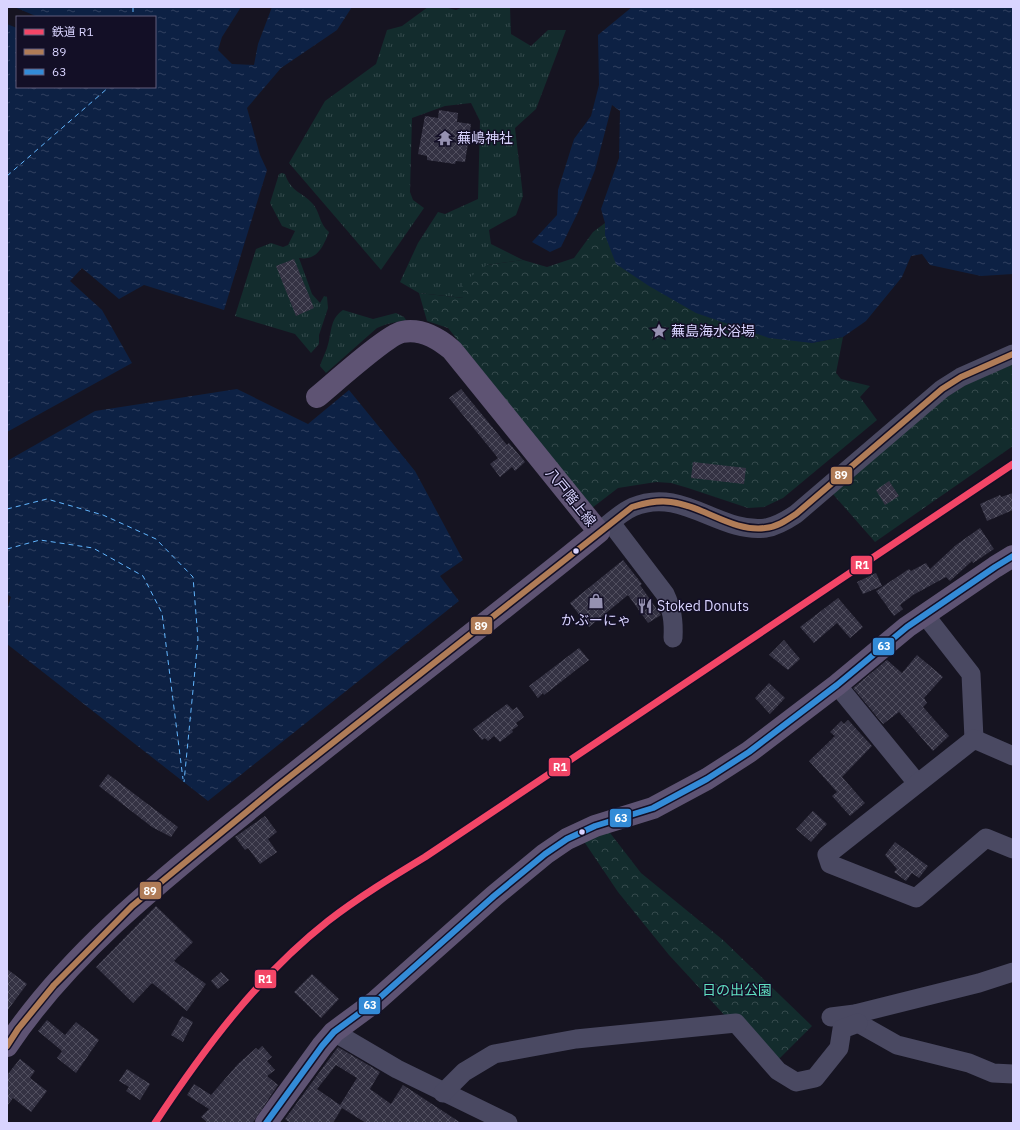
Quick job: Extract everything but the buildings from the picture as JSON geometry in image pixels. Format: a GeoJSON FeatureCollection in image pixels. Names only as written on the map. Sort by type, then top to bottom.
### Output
{"type":"FeatureCollection","features":[{"type":"Feature","properties":{"kind":"main road","name":"八戸階上線"},"geometry":{"type":"LineString","coordinates":[[7,1046],[18,1029],[54,985],[132,906],[278,786],[605,528],[452,350],[432,336],[412,331],[394,334],[317,397]]}},
{"type":"Feature","properties":{"kind":"main road"},"geometry":{"type":"LineString","coordinates":[[266,1123],[322,1046],[334,1032],[376,1000],[544,854],[567,839],[590,828],[653,808],[707,780],[749,752],[837,685],[907,627],[995,566],[1013,556]]}},
{"type":"Feature","properties":{"kind":"street"},"geometry":{"type":"LineString","coordinates":[[673,638],[674,622],[672,607],[665,594],[605,528],[632,507],[656,501],[672,502],[693,508],[737,525],[750,528],[766,528],[780,524],[796,514],[942,389],[961,377],[1013,354]]}},
{"type":"Feature","properties":{"kind":"street"},"geometry":{"type":"LineString","coordinates":[[925,615],[970,674],[974,739]]}},
{"type":"Feature","properties":{"kind":"street"},"geometry":{"type":"LineString","coordinates":[[837,685],[917,783]]}},
{"type":"Feature","properties":{"kind":"street"},"geometry":{"type":"LineString","coordinates":[[974,739],[1013,756]]}},
{"type":"Feature","properties":{"kind":"street"},"geometry":{"type":"LineString","coordinates":[[974,739],[827,855],[830,864],[916,898],[986,838],[1013,849]]}},
{"type":"Feature","properties":{"kind":"street"},"geometry":{"type":"LineString","coordinates":[[831,1017],[856,1018],[1013,972]]}},
{"type":"Feature","properties":{"kind":"street"},"geometry":{"type":"LineString","coordinates":[[443,1092],[464,1072],[494,1054],[576,1039],[736,1023],[778,1071],[796,1082],[815,1078],[839,1048],[842,1029],[856,1018]]}},
{"type":"Feature","properties":{"kind":"street"},"geometry":{"type":"LineString","coordinates":[[856,1018],[897,1045],[969,1063],[993,1074],[1013,1074]]}},
{"type":"Feature","properties":{"kind":"street"},"geometry":{"type":"LineString","coordinates":[[334,1032],[397,1069],[508,1123]]}},
{"type":"Feature","properties":{"kind":"green space"},"geometry":{"type":"Polygon","coordinates":[[[428,7],[444,7],[456,10],[463,7],[510,7],[511,34],[531,46],[548,30],[566,30],[536,109],[515,128],[523,196],[516,215],[489,230],[491,244],[523,260],[487,265],[464,298],[419,293],[400,282],[418,243],[438,212],[445,214],[478,199],[480,121],[471,103],[445,106],[412,118],[410,192],[413,200],[424,208],[381,270],[289,163],[325,101],[376,64],[387,30],[402,26],[428,7]]]}},
{"type":"Feature","properties":{"kind":"green space"},"geometry":{"type":"Polygon","coordinates":[[[279,174],[285,174],[290,185],[315,206],[323,225],[329,232],[322,248],[315,255],[299,258],[312,294],[320,303],[324,296],[327,297],[328,308],[319,335],[319,344],[311,353],[295,334],[235,316],[256,249],[271,243],[283,247],[288,245],[295,231],[282,226],[270,203],[279,174]]]}},
{"type":"Feature","properties":{"kind":"green space"},"geometry":{"type":"Polygon","coordinates":[[[605,223],[605,235],[811,343],[843,337],[836,373],[841,379],[870,386],[860,397],[877,420],[783,498],[764,507],[748,508],[671,483],[656,482],[618,488],[592,508],[448,328],[427,321],[419,293],[463,298],[463,282],[487,265],[523,260],[547,267],[574,258],[593,232],[605,223]]]}},
{"type":"Feature","properties":{"kind":"green space"},"geometry":{"type":"Polygon","coordinates":[[[343,310],[373,319],[396,313],[404,317],[406,320],[377,328],[326,373],[320,366],[329,343],[333,322],[338,314],[343,310]]]}},
{"type":"Feature","properties":{"kind":"green space"},"geometry":{"type":"Polygon","coordinates":[[[1013,364],[1013,446],[875,542],[832,493],[942,400],[967,384],[1013,364]]]}},
{"type":"Feature","properties":{"kind":"green space","name":"日の出公園"},"geometry":{"type":"Polygon","coordinates":[[[607,829],[641,873],[723,940],[812,1026],[776,1062],[729,1020],[669,955],[618,892],[583,840],[607,829]]]}},
{"type":"Feature","properties":{"kind":"water"},"geometry":{"type":"Polygon","coordinates":[[[7,7],[241,7],[222,37],[218,50],[232,64],[254,65],[258,44],[272,7],[352,7],[337,30],[281,68],[247,108],[260,155],[267,170],[224,310],[144,285],[119,299],[82,268],[70,281],[102,310],[132,363],[7,432],[7,7]]]}},
{"type":"Feature","properties":{"kind":"water"},"geometry":{"type":"Polygon","coordinates":[[[632,7],[1013,7],[1013,274],[981,276],[930,265],[922,254],[911,256],[902,277],[866,321],[843,337],[812,343],[769,338],[696,313],[649,286],[616,264],[605,235],[605,223],[601,209],[619,158],[620,111],[612,105],[595,170],[579,210],[561,247],[550,252],[532,242],[557,215],[558,190],[574,139],[591,116],[599,85],[598,35],[632,7]]]}},
{"type":"Feature","properties":{"kind":"water"},"geometry":{"type":"Polygon","coordinates":[[[237,389],[308,424],[349,390],[415,471],[463,560],[440,576],[459,601],[208,801],[7,644],[7,610],[11,597],[7,594],[7,461],[95,411],[237,389]]]}},
{"type":"Feature","properties":{"kind":"pier"},"geometry":{"type":"Polygon","coordinates":[[[7,7],[14,7],[36,16],[16,16],[16,28],[7,24],[7,7]]]}},
{"type":"Feature","properties":{"kind":"ferry route"},"geometry":{"type":"LineString","coordinates":[[133,7],[133,16]]}},
{"type":"Feature","properties":{"kind":"ferry route"},"geometry":{"type":"LineString","coordinates":[[7,176],[108,88]]}},
{"type":"Feature","properties":{"kind":"ferry route"},"geometry":{"type":"LineString","coordinates":[[7,509],[47,499],[103,515],[156,539],[193,577],[198,639],[184,782]]}},
{"type":"Feature","properties":{"kind":"ferry route"},"geometry":{"type":"LineString","coordinates":[[7,549],[40,540],[93,548],[143,576],[162,613],[183,779]]}},
{"type":"Feature","properties":{"kind":"rail line","name":"R1"},"geometry":{"type":"LineString","coordinates":[[155,1123],[213,1041],[255,990],[302,942],[328,921],[364,895],[425,857],[1013,464]]}},
{"type":"Feature","properties":{"kind":"transit line","name":"89"},"geometry":{"type":"LineString","coordinates":[[7,1046],[18,1029],[54,985],[132,906],[278,786],[632,507],[651,502],[671,502],[695,508],[729,523],[741,526],[765,528],[778,525],[796,514],[942,389],[961,377],[1013,354]]}},
{"type":"Feature","properties":{"kind":"transit line","name":"63"},"geometry":{"type":"LineString","coordinates":[[266,1123],[322,1046],[334,1032],[376,1001],[494,896],[545,854],[567,839],[595,826],[653,808],[707,779],[749,752],[837,685],[907,627],[1013,556]]}},
{"type":"Feature","properties":{"kind":"place","name":"蕪嶋神社"},"geometry":{"type":"Point","coordinates":[445,138]}},
{"type":"Feature","properties":{"kind":"place","name":"蕪島海水浴場"},"geometry":{"type":"Point","coordinates":[659,331]}},
{"type":"Feature","properties":{"kind":"place","name":"かぶーにゃ"},"geometry":{"type":"Point","coordinates":[596,601]}},
{"type":"Feature","properties":{"kind":"place","name":"Stoked Donuts"},"geometry":{"type":"Point","coordinates":[645,606]}}]}
